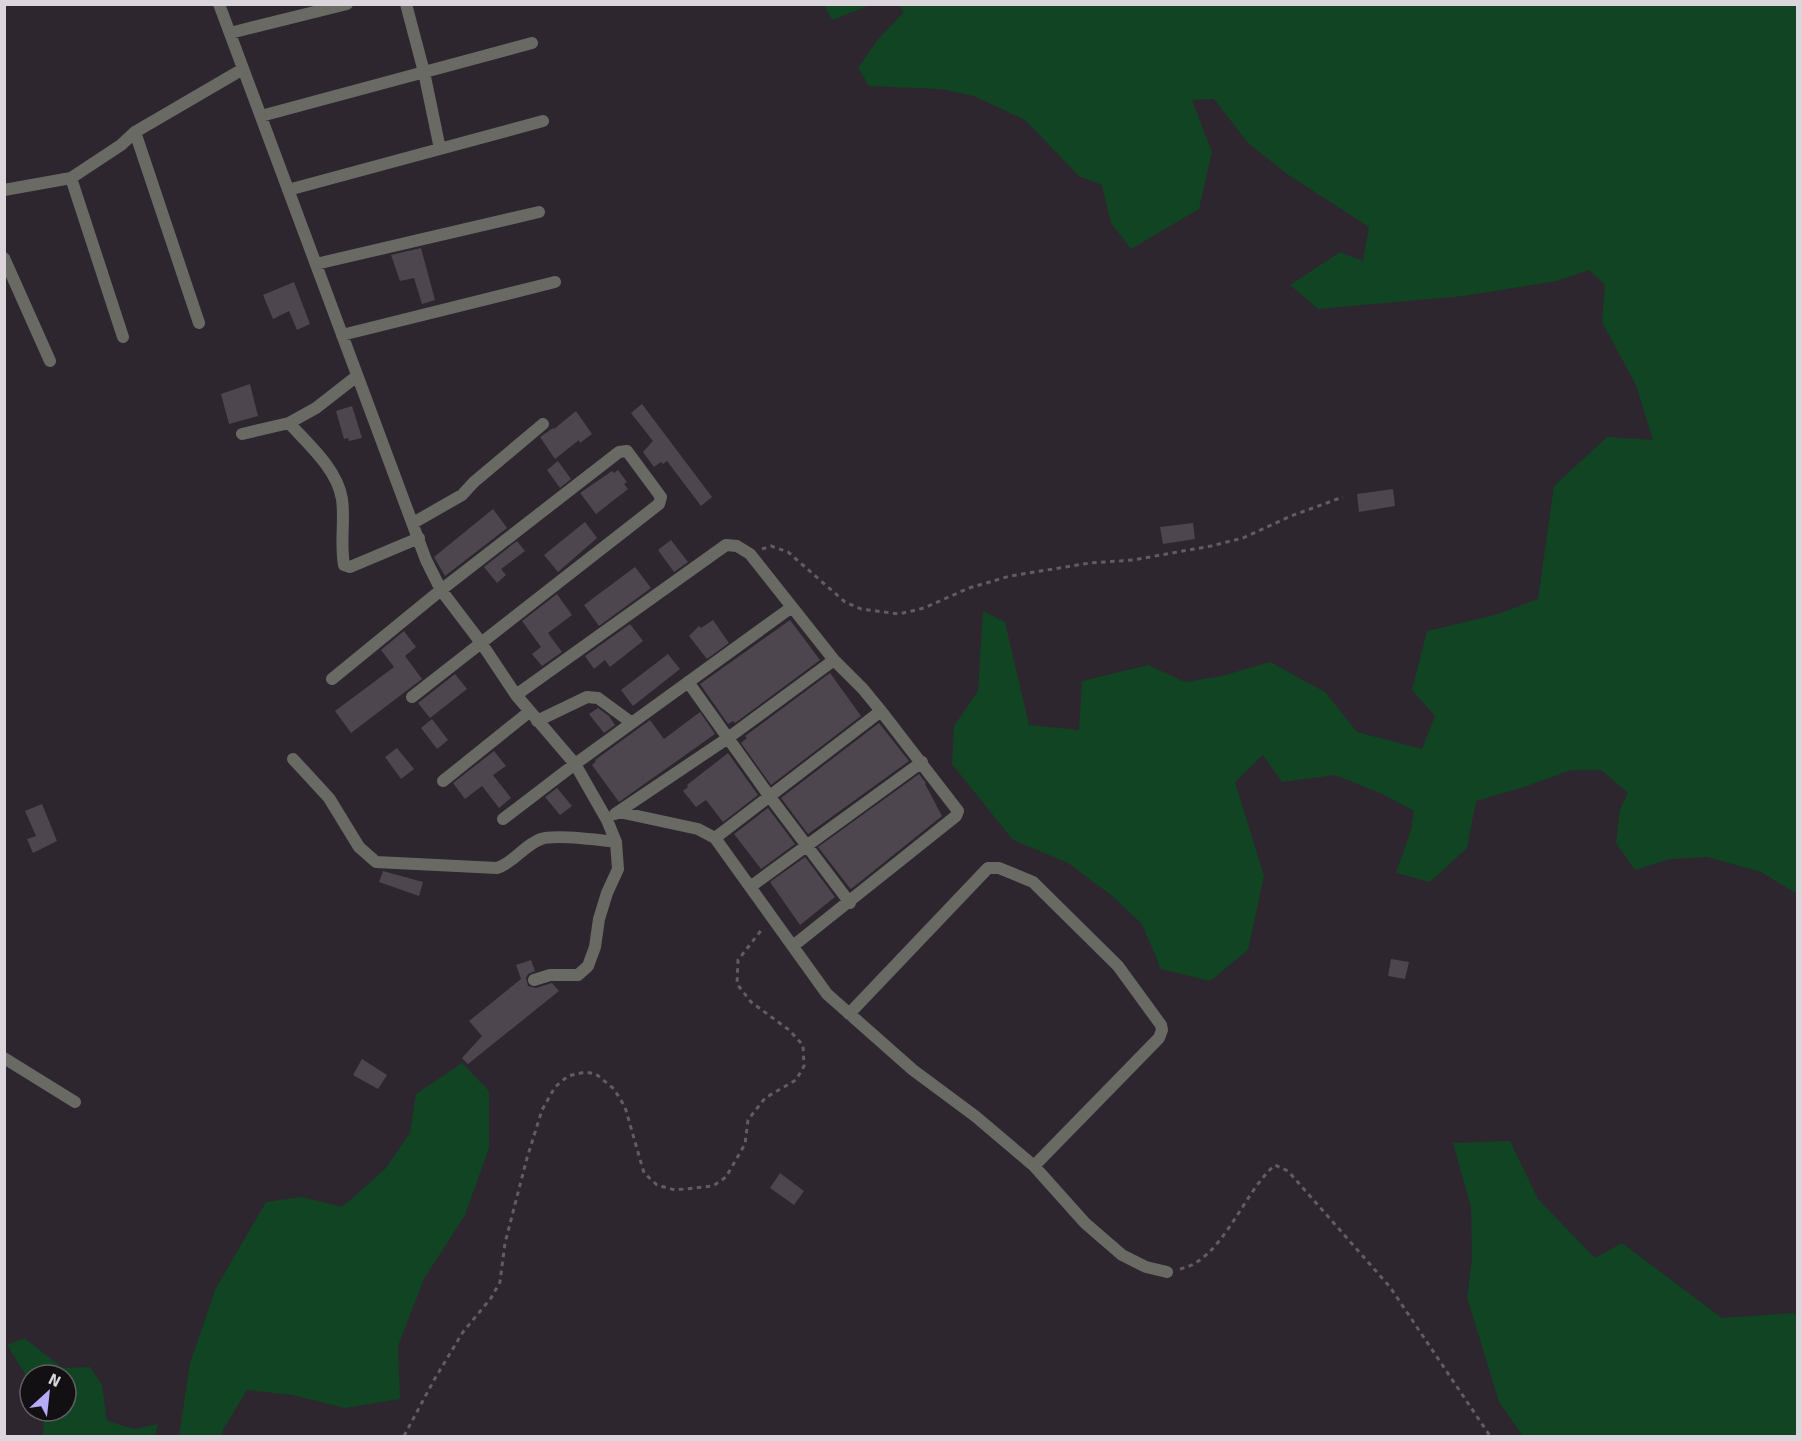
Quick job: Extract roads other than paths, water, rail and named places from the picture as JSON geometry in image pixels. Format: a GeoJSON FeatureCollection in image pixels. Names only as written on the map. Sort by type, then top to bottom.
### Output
{"type":"FeatureCollection","features":[{"type":"Feature","properties":{"kind":"street"},"geometry":{"type":"LineString","coordinates":[[219,4],[426,560],[441,590],[482,644],[516,696],[575,765],[607,820],[616,842],[618,869],[607,893],[599,919],[595,947],[588,966],[578,975],[550,975],[534,980]]}},
{"type":"Feature","properties":{"kind":"street"},"geometry":{"type":"LineString","coordinates":[[230,33],[347,4]]}},
{"type":"Feature","properties":{"kind":"street"},"geometry":{"type":"LineString","coordinates":[[406,4],[424,72],[440,149]]}},
{"type":"Feature","properties":{"kind":"street"},"geometry":{"type":"LineString","coordinates":[[261,116],[532,43]]}},
{"type":"Feature","properties":{"kind":"street"},"geometry":{"type":"LineString","coordinates":[[4,190],[71,178],[121,145],[135,132],[243,69]]}},
{"type":"Feature","properties":{"kind":"street"},"geometry":{"type":"LineString","coordinates":[[288,190],[543,121]]}},
{"type":"Feature","properties":{"kind":"street"},"geometry":{"type":"LineString","coordinates":[[135,132],[199,322]]}},
{"type":"Feature","properties":{"kind":"street"},"geometry":{"type":"LineString","coordinates":[[71,178],[123,338]]}},
{"type":"Feature","properties":{"kind":"street"},"geometry":{"type":"LineString","coordinates":[[316,264],[539,212]]}},
{"type":"Feature","properties":{"kind":"street"},"geometry":{"type":"LineString","coordinates":[[4,258],[50,360]]}},
{"type":"Feature","properties":{"kind":"street"},"geometry":{"type":"LineString","coordinates":[[342,335],[555,282]]}},
{"type":"Feature","properties":{"kind":"street"},"geometry":{"type":"LineString","coordinates":[[242,434],[289,423],[316,408],[357,376]]}},
{"type":"Feature","properties":{"kind":"street"},"geometry":{"type":"LineString","coordinates":[[289,423],[333,474],[342,499],[341,554],[344,565],[350,567],[419,538]]}},
{"type":"Feature","properties":{"kind":"street"},"geometry":{"type":"LineString","coordinates":[[413,523],[462,495],[474,482],[543,424]]}},
{"type":"Feature","properties":{"kind":"street"},"geometry":{"type":"LineString","coordinates":[[332,679],[441,590],[619,452],[627,451],[662,497],[660,504],[412,697]]}},
{"type":"Feature","properties":{"kind":"street"},"geometry":{"type":"LineString","coordinates":[[516,696],[726,545],[737,546],[750,554],[834,660],[881,711],[958,811],[956,816],[850,903],[793,946]]}},
{"type":"Feature","properties":{"kind":"street"},"geometry":{"type":"LineString","coordinates":[[504,819],[792,607]]}},
{"type":"Feature","properties":{"kind":"street"},"geometry":{"type":"LineString","coordinates":[[607,820],[728,738],[834,660]]}},
{"type":"Feature","properties":{"kind":"street"},"geometry":{"type":"LineString","coordinates":[[688,682],[770,797],[850,903]]}},
{"type":"Feature","properties":{"kind":"street"},"geometry":{"type":"LineString","coordinates":[[443,781],[533,716],[587,697],[598,698],[632,723]]}},
{"type":"Feature","properties":{"kind":"street"},"geometry":{"type":"LineString","coordinates":[[715,838],[881,711]]}},
{"type":"Feature","properties":{"kind":"street"},"geometry":{"type":"LineString","coordinates":[[293,759],[329,798],[359,847],[376,862],[497,868],[509,864],[541,838],[616,842]]}},
{"type":"Feature","properties":{"kind":"street"},"geometry":{"type":"LineString","coordinates":[[750,887],[922,762]]}},
{"type":"Feature","properties":{"kind":"street"},"geometry":{"type":"LineString","coordinates":[[619,812],[698,829],[715,838],[827,994],[913,1070],[975,1116],[1034,1166],[1084,1223],[1122,1255],[1146,1267],[1167,1272]]}},
{"type":"Feature","properties":{"kind":"street"},"geometry":{"type":"LineString","coordinates":[[849,1014],[988,868],[999,868],[1033,882],[1118,966],[1161,1025],[1162,1030],[1159,1038],[1034,1166]]}},
{"type":"Feature","properties":{"kind":"street"},"geometry":{"type":"LineString","coordinates":[[4,1058],[75,1102]]}}]}
